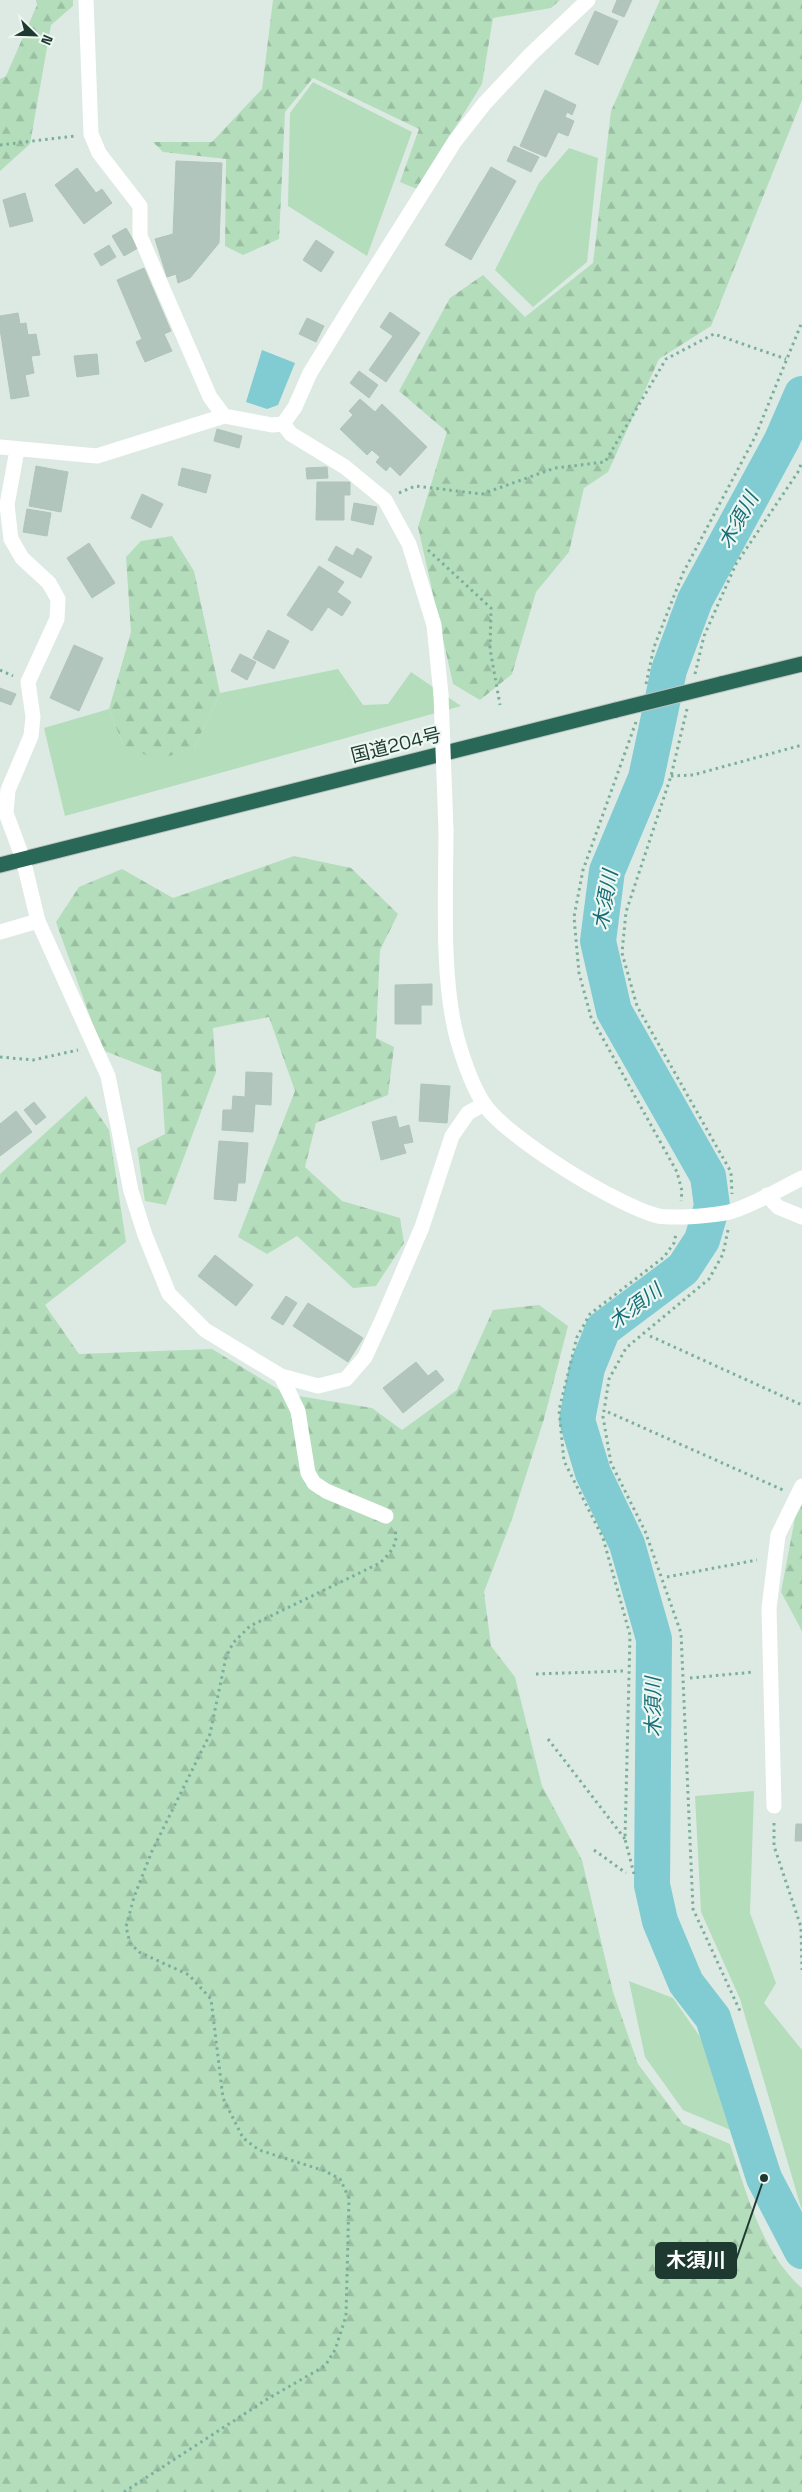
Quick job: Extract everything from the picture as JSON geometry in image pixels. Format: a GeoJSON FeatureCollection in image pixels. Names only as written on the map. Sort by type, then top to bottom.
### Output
{"type":"FeatureCollection","features":[{"type":"Feature","properties":{"kind":"highway","name":"国道204号"},"geometry":{"type":"LineString","coordinates":[[0,864],[802,664]]}},
{"type":"Feature","properties":{"kind":"street"},"geometry":{"type":"LineString","coordinates":[[86,0],[91,134],[99,153],[140,206],[140,236],[210,397],[224,416]]}},
{"type":"Feature","properties":{"kind":"street"},"geometry":{"type":"LineString","coordinates":[[283,424],[295,407],[310,373],[455,141],[485,103],[523,62],[588,0]]}},
{"type":"Feature","properties":{"kind":"street"},"geometry":{"type":"LineString","coordinates":[[0,447],[97,456],[224,416],[283,424]]}},
{"type":"Feature","properties":{"kind":"street"},"geometry":{"type":"LineString","coordinates":[[283,424],[290,434],[345,467],[385,500],[408,544],[434,625],[441,695],[446,830],[446,933],[450,990],[457,1037],[484,1104],[502,1125],[522,1141],[589,1183],[659,1216],[679,1217],[732,1211],[802,1178]]}},
{"type":"Feature","properties":{"kind":"street"},"geometry":{"type":"LineString","coordinates":[[17,450],[7,505],[11,539],[22,558],[49,582],[58,599],[57,619],[28,682],[33,717],[30,736],[8,790],[6,813],[22,860],[38,921],[108,1076],[131,1191],[145,1235],[168,1294],[205,1330],[282,1376],[318,1386],[346,1379],[365,1357],[422,1227],[452,1136],[468,1113],[484,1104]]}},
{"type":"Feature","properties":{"kind":"street"},"geometry":{"type":"LineString","coordinates":[[0,932],[38,921]]}},
{"type":"Feature","properties":{"kind":"street"},"geometry":{"type":"LineString","coordinates":[[767,1195],[778,1207],[802,1217]]}},
{"type":"Feature","properties":{"kind":"street"},"geometry":{"type":"LineString","coordinates":[[282,1376],[298,1411],[308,1473],[314,1483],[326,1491],[386,1516]]}},
{"type":"Feature","properties":{"kind":"street"},"geometry":{"type":"LineString","coordinates":[[774,1806],[769,1608],[778,1535],[802,1486]]}},
{"type":"Feature","properties":{"kind":"path"},"geometry":{"type":"LineString","coordinates":[[0,146],[91,134]]}},
{"type":"Feature","properties":{"kind":"path"},"geometry":{"type":"LineString","coordinates":[[644,691],[654,647],[683,573],[755,437],[802,322]]}},
{"type":"Feature","properties":{"kind":"path"},"geometry":{"type":"LineString","coordinates":[[385,500],[415,486],[482,494],[555,468],[605,462],[666,359],[714,334],[786,359]]}},
{"type":"Feature","properties":{"kind":"path"},"geometry":{"type":"LineString","coordinates":[[408,544],[432,551],[491,608],[490,649],[500,705]]}},
{"type":"Feature","properties":{"kind":"path"},"geometry":{"type":"LineString","coordinates":[[634,1874],[625,1839],[630,1635],[603,1538],[564,1461],[559,1410],[577,1337],[590,1314],[664,1257],[674,1243],[682,1191],[677,1172],[591,1017],[579,973],[574,917],[583,870],[638,718]]}},
{"type":"Feature","properties":{"kind":"path"},"geometry":{"type":"LineString","coordinates":[[671,776],[692,775],[802,745]]}},
{"type":"Feature","properties":{"kind":"path"},"geometry":{"type":"LineString","coordinates":[[0,1057],[33,1060],[95,1047]]}},
{"type":"Feature","properties":{"kind":"path"},"geometry":{"type":"LineString","coordinates":[[650,1336],[802,1405]]}},
{"type":"Feature","properties":{"kind":"path"},"geometry":{"type":"LineString","coordinates":[[608,1412],[784,1490]]}},
{"type":"Feature","properties":{"kind":"path"},"geometry":{"type":"LineString","coordinates":[[124,2492],[269,2398],[325,2366],[335,2350],[346,2316],[349,2198],[340,2179],[325,2171],[259,2150],[242,2138],[224,2098],[211,1999],[189,1975],[139,1952],[130,1943],[126,1926],[134,1897],[152,1851],[210,1734],[226,1657],[233,1643],[250,1626],[380,1563],[391,1552],[397,1538],[394,1525],[386,1516]]}},
{"type":"Feature","properties":{"kind":"path"},"geometry":{"type":"LineString","coordinates":[[667,1577],[763,1559]]}},
{"type":"Feature","properties":{"kind":"path"},"geometry":{"type":"LineString","coordinates":[[536,1674],[624,1670]]}},
{"type":"Feature","properties":{"kind":"path"},"geometry":{"type":"LineString","coordinates":[[690,1678],[757,1672]]}},
{"type":"Feature","properties":{"kind":"path"},"geometry":{"type":"LineString","coordinates":[[548,1739],[625,1839]]}},
{"type":"Feature","properties":{"kind":"path"},"geometry":{"type":"LineString","coordinates":[[774,1806],[774,1846],[801,1927],[802,1970]]}},
{"type":"Feature","properties":{"kind":"path"},"geometry":{"type":"LineString","coordinates":[[594,1850],[626,1873]]}},
{"type":"Feature","properties":{"kind":"green space"},"geometry":{"type":"Polygon","coordinates":[[[36,0],[73,0],[73,6],[51,25],[30,144],[0,171],[0,79],[6,76],[37,5],[36,0]]]}},
{"type":"Feature","properties":{"kind":"green space"},"geometry":{"type":"Polygon","coordinates":[[[273,0],[560,0],[551,8],[493,18],[482,84],[417,189],[400,182],[419,129],[313,78],[285,112],[279,239],[243,255],[225,246],[226,159],[163,152],[153,142],[212,142],[262,89],[273,0]]]}},
{"type":"Feature","properties":{"kind":"green space"},"geometry":{"type":"Polygon","coordinates":[[[660,0],[802,0],[802,100],[711,326],[659,359],[608,472],[584,488],[569,552],[536,592],[512,674],[480,700],[453,684],[418,527],[447,432],[399,391],[450,298],[483,275],[525,317],[593,263],[611,111],[660,0]]]}},
{"type":"Feature","properties":{"kind":"green space"},"geometry":{"type":"Polygon","coordinates":[[[313,82],[412,132],[367,256],[288,206],[290,113],[313,82]]]}},
{"type":"Feature","properties":{"kind":"green space"},"geometry":{"type":"Polygon","coordinates":[[[569,148],[598,158],[587,262],[533,307],[495,270],[539,183],[569,148]]]}},
{"type":"Feature","properties":{"kind":"green space"},"geometry":{"type":"Polygon","coordinates":[[[172,536],[194,571],[220,693],[194,748],[157,760],[123,745],[109,709],[131,632],[126,557],[141,541],[172,536]]]}},
{"type":"Feature","properties":{"kind":"green space"},"geometry":{"type":"Polygon","coordinates":[[[338,669],[363,705],[388,704],[411,672],[461,706],[65,816],[44,728],[109,709],[123,745],[194,748],[220,693],[338,669]]]}},
{"type":"Feature","properties":{"kind":"green space"},"geometry":{"type":"Polygon","coordinates":[[[294,856],[351,868],[398,914],[380,950],[376,1038],[394,1047],[388,1095],[316,1123],[305,1167],[342,1201],[400,1218],[404,1243],[376,1286],[353,1288],[297,1236],[267,1254],[238,1237],[295,1091],[269,1017],[213,1028],[216,1072],[166,1205],[145,1201],[137,1148],[165,1134],[161,1073],[102,1050],[56,922],[79,887],[122,869],[173,898],[294,856]]]}},
{"type":"Feature","properties":{"kind":"green space"},"geometry":{"type":"Polygon","coordinates":[[[86,1096],[109,1130],[126,1242],[45,1305],[79,1354],[212,1349],[286,1394],[372,1408],[402,1430],[457,1390],[493,1310],[539,1305],[568,1326],[544,1419],[512,1519],[484,1592],[491,1646],[515,1677],[542,1786],[582,1860],[613,1992],[638,2064],[683,2124],[730,2144],[757,2222],[766,2240],[788,2274],[802,2288],[802,2492],[0,2492],[0,1174],[86,1096]]]}},
{"type":"Feature","properties":{"kind":"green space"},"geometry":{"type":"Polygon","coordinates":[[[802,1505],[802,1631],[781,1592],[795,1518],[802,1505]]]}},
{"type":"Feature","properties":{"kind":"green space"},"geometry":{"type":"Polygon","coordinates":[[[754,1791],[750,1913],[776,1983],[764,2003],[802,2050],[802,2211],[740,1999],[701,1912],[695,1796],[754,1791]]]}},
{"type":"Feature","properties":{"kind":"green space"},"geometry":{"type":"Polygon","coordinates":[[[629,1981],[673,1998],[710,2051],[733,2131],[683,2110],[645,2057],[629,1981]]]}},
{"type":"Feature","properties":{"kind":"water"},"geometry":{"type":"Polygon","coordinates":[[[262,350],[295,363],[278,405],[267,409],[246,402],[262,350]]]}},
{"type":"Feature","properties":{"kind":"building"},"geometry":{"type":"Polygon","coordinates":[[[617,0],[632,0],[624,17],[612,12],[617,0]]]}},
{"type":"Feature","properties":{"kind":"building"},"geometry":{"type":"Polygon","coordinates":[[[595,11],[618,21],[598,65],[575,54],[595,11]]]}},
{"type":"Feature","properties":{"kind":"building"},"geometry":{"type":"Polygon","coordinates":[[[545,90],[576,105],[572,115],[567,112],[565,117],[574,121],[568,136],[558,132],[546,157],[520,146],[545,90]]]}},
{"type":"Feature","properties":{"kind":"building"},"geometry":{"type":"Polygon","coordinates":[[[514,146],[539,157],[531,172],[507,161],[514,146]]]}},
{"type":"Feature","properties":{"kind":"building"},"geometry":{"type":"Polygon","coordinates":[[[176,161],[222,163],[219,243],[190,278],[178,283],[176,274],[167,277],[155,239],[173,234],[176,161]]]}},
{"type":"Feature","properties":{"kind":"building"},"geometry":{"type":"Polygon","coordinates":[[[491,167],[516,181],[471,260],[445,245],[491,167]]]}},
{"type":"Feature","properties":{"kind":"building"},"geometry":{"type":"Polygon","coordinates":[[[77,168],[96,193],[102,189],[112,203],[84,224],[55,185],[77,168]]]}},
{"type":"Feature","properties":{"kind":"building"},"geometry":{"type":"Polygon","coordinates":[[[25,193],[33,221],[10,227],[3,200],[25,193]]]}},
{"type":"Feature","properties":{"kind":"building"},"geometry":{"type":"Polygon","coordinates":[[[126,228],[138,248],[124,256],[112,236],[126,228]]]}},
{"type":"Feature","properties":{"kind":"building"},"geometry":{"type":"Polygon","coordinates":[[[316,240],[334,252],[321,272],[303,260],[316,240]]]}},
{"type":"Feature","properties":{"kind":"building"},"geometry":{"type":"Polygon","coordinates":[[[109,245],[116,257],[101,266],[94,254],[109,245]]]}},
{"type":"Feature","properties":{"kind":"building"},"geometry":{"type":"Polygon","coordinates":[[[144,268],[171,331],[164,334],[172,351],[145,362],[136,342],[142,339],[117,280],[144,268]]]}},
{"type":"Feature","properties":{"kind":"building"},"geometry":{"type":"Polygon","coordinates":[[[390,312],[420,333],[386,382],[369,370],[393,336],[380,327],[390,312]]]}},
{"type":"Feature","properties":{"kind":"building"},"geometry":{"type":"Polygon","coordinates":[[[18,313],[20,324],[26,323],[28,335],[36,334],[40,355],[31,356],[34,373],[25,375],[29,396],[11,399],[0,329],[0,316],[18,313]]]}},
{"type":"Feature","properties":{"kind":"building"},"geometry":{"type":"Polygon","coordinates":[[[307,318],[324,326],[316,342],[299,334],[307,318]]]}},
{"type":"Feature","properties":{"kind":"building"},"geometry":{"type":"Polygon","coordinates":[[[97,354],[99,374],[77,377],[74,356],[97,354]]]}},
{"type":"Feature","properties":{"kind":"building"},"geometry":{"type":"Polygon","coordinates":[[[359,371],[378,385],[369,398],[350,383],[359,371]]]}},
{"type":"Feature","properties":{"kind":"building"},"geometry":{"type":"Polygon","coordinates":[[[360,399],[375,412],[382,404],[427,447],[400,476],[390,466],[386,471],[376,462],[380,457],[372,450],[367,455],[340,429],[353,415],[349,411],[360,399]]]}},
{"type":"Feature","properties":{"kind":"building"},"geometry":{"type":"Polygon","coordinates":[[[217,429],[242,436],[239,448],[214,441],[217,429]]]}},
{"type":"Feature","properties":{"kind":"building"},"geometry":{"type":"Polygon","coordinates":[[[36,466],[68,472],[61,512],[29,506],[36,466]]]}},
{"type":"Feature","properties":{"kind":"building"},"geometry":{"type":"Polygon","coordinates":[[[327,467],[328,478],[307,479],[306,468],[327,467]]]}},
{"type":"Feature","properties":{"kind":"building"},"geometry":{"type":"Polygon","coordinates":[[[182,468],[211,475],[206,493],[178,485],[182,468]]]}},
{"type":"Feature","properties":{"kind":"building"},"geometry":{"type":"Polygon","coordinates":[[[317,482],[350,482],[350,495],[344,495],[344,520],[316,520],[317,482]]]}},
{"type":"Feature","properties":{"kind":"building"},"geometry":{"type":"Polygon","coordinates":[[[142,494],[163,504],[151,528],[131,518],[142,494]]]}},
{"type":"Feature","properties":{"kind":"building"},"geometry":{"type":"Polygon","coordinates":[[[354,503],[377,507],[373,525],[351,520],[354,503]]]}},
{"type":"Feature","properties":{"kind":"building"},"geometry":{"type":"Polygon","coordinates":[[[27,509],[51,513],[47,536],[23,532],[27,509]]]}},
{"type":"Feature","properties":{"kind":"building"},"geometry":{"type":"Polygon","coordinates":[[[89,543],[115,583],[92,598],[67,558],[89,543]]]}},
{"type":"Feature","properties":{"kind":"building"},"geometry":{"type":"Polygon","coordinates":[[[336,546],[353,556],[357,548],[372,557],[361,578],[328,560],[336,546]]]}},
{"type":"Feature","properties":{"kind":"building"},"geometry":{"type":"Polygon","coordinates":[[[319,566],[344,582],[337,592],[351,602],[342,616],[328,607],[312,631],[287,615],[319,566]]]}},
{"type":"Feature","properties":{"kind":"building"},"geometry":{"type":"Polygon","coordinates":[[[268,630],[289,641],[274,669],[253,658],[268,630]]]}},
{"type":"Feature","properties":{"kind":"building"},"geometry":{"type":"Polygon","coordinates":[[[74,645],[103,658],[79,711],[50,698],[74,645]]]}},
{"type":"Feature","properties":{"kind":"building"},"geometry":{"type":"Polygon","coordinates":[[[240,654],[256,662],[247,680],[231,671],[240,654]]]}},
{"type":"Feature","properties":{"kind":"building"},"geometry":{"type":"Polygon","coordinates":[[[0,688],[16,694],[11,705],[0,701],[0,688]]]}},
{"type":"Feature","properties":{"kind":"building"},"geometry":{"type":"Polygon","coordinates":[[[432,984],[432,1005],[421,1005],[421,1024],[395,1024],[395,985],[432,984]]]}},
{"type":"Feature","properties":{"kind":"building"},"geometry":{"type":"Polygon","coordinates":[[[246,1072],[272,1073],[271,1105],[255,1104],[253,1132],[222,1130],[223,1110],[232,1110],[233,1096],[245,1097],[246,1072]]]}},
{"type":"Feature","properties":{"kind":"building"},"geometry":{"type":"Polygon","coordinates":[[[421,1084],[450,1086],[447,1123],[419,1121],[421,1084]]]}},
{"type":"Feature","properties":{"kind":"building"},"geometry":{"type":"Polygon","coordinates":[[[34,1102],[46,1117],[36,1125],[24,1110],[34,1102]]]}},
{"type":"Feature","properties":{"kind":"building"},"geometry":{"type":"Polygon","coordinates":[[[16,1111],[32,1132],[0,1156],[0,1124],[16,1111]]]}},
{"type":"Feature","properties":{"kind":"building"},"geometry":{"type":"Polygon","coordinates":[[[396,1116],[399,1128],[409,1125],[413,1142],[403,1144],[406,1153],[381,1160],[372,1122],[396,1116]]]}},
{"type":"Feature","properties":{"kind":"building"},"geometry":{"type":"Polygon","coordinates":[[[219,1141],[248,1143],[245,1183],[238,1183],[236,1201],[214,1199],[219,1141]]]}},
{"type":"Feature","properties":{"kind":"building"},"geometry":{"type":"Polygon","coordinates":[[[215,1255],[253,1285],[236,1306],[198,1276],[215,1255]]]}},
{"type":"Feature","properties":{"kind":"building"},"geometry":{"type":"Polygon","coordinates":[[[286,1296],[297,1303],[283,1325],[271,1318],[286,1296]]]}},
{"type":"Feature","properties":{"kind":"building"},"geometry":{"type":"Polygon","coordinates":[[[308,1303],[363,1338],[348,1362],[293,1326],[308,1303]]]}},
{"type":"Feature","properties":{"kind":"building"},"geometry":{"type":"Polygon","coordinates":[[[416,1362],[428,1376],[436,1370],[444,1380],[403,1413],[383,1388],[416,1362]]]}},
{"type":"Feature","properties":{"kind":"building"},"geometry":{"type":"Polygon","coordinates":[[[796,1824],[802,1824],[802,1841],[795,1841],[796,1824]]]}},
{"type":"Feature","properties":{"kind":"waterway","name":"木須川"},"geometry":{"type":"LineString","coordinates":[[802,394],[782,440],[695,600],[669,670],[646,778],[607,871],[598,941],[614,1011],[708,1176],[712,1206],[702,1240],[683,1269],[603,1329],[587,1368],[577,1420],[593,1473],[627,1544],[654,1639],[652,1885],[660,1921],[686,1983],[713,2018],[764,2178],[802,2251]]}},
{"type":"Feature","properties":{"kind":"place","name":"木須川"},"geometry":{"type":"Point","coordinates":[764,2178]}}]}
